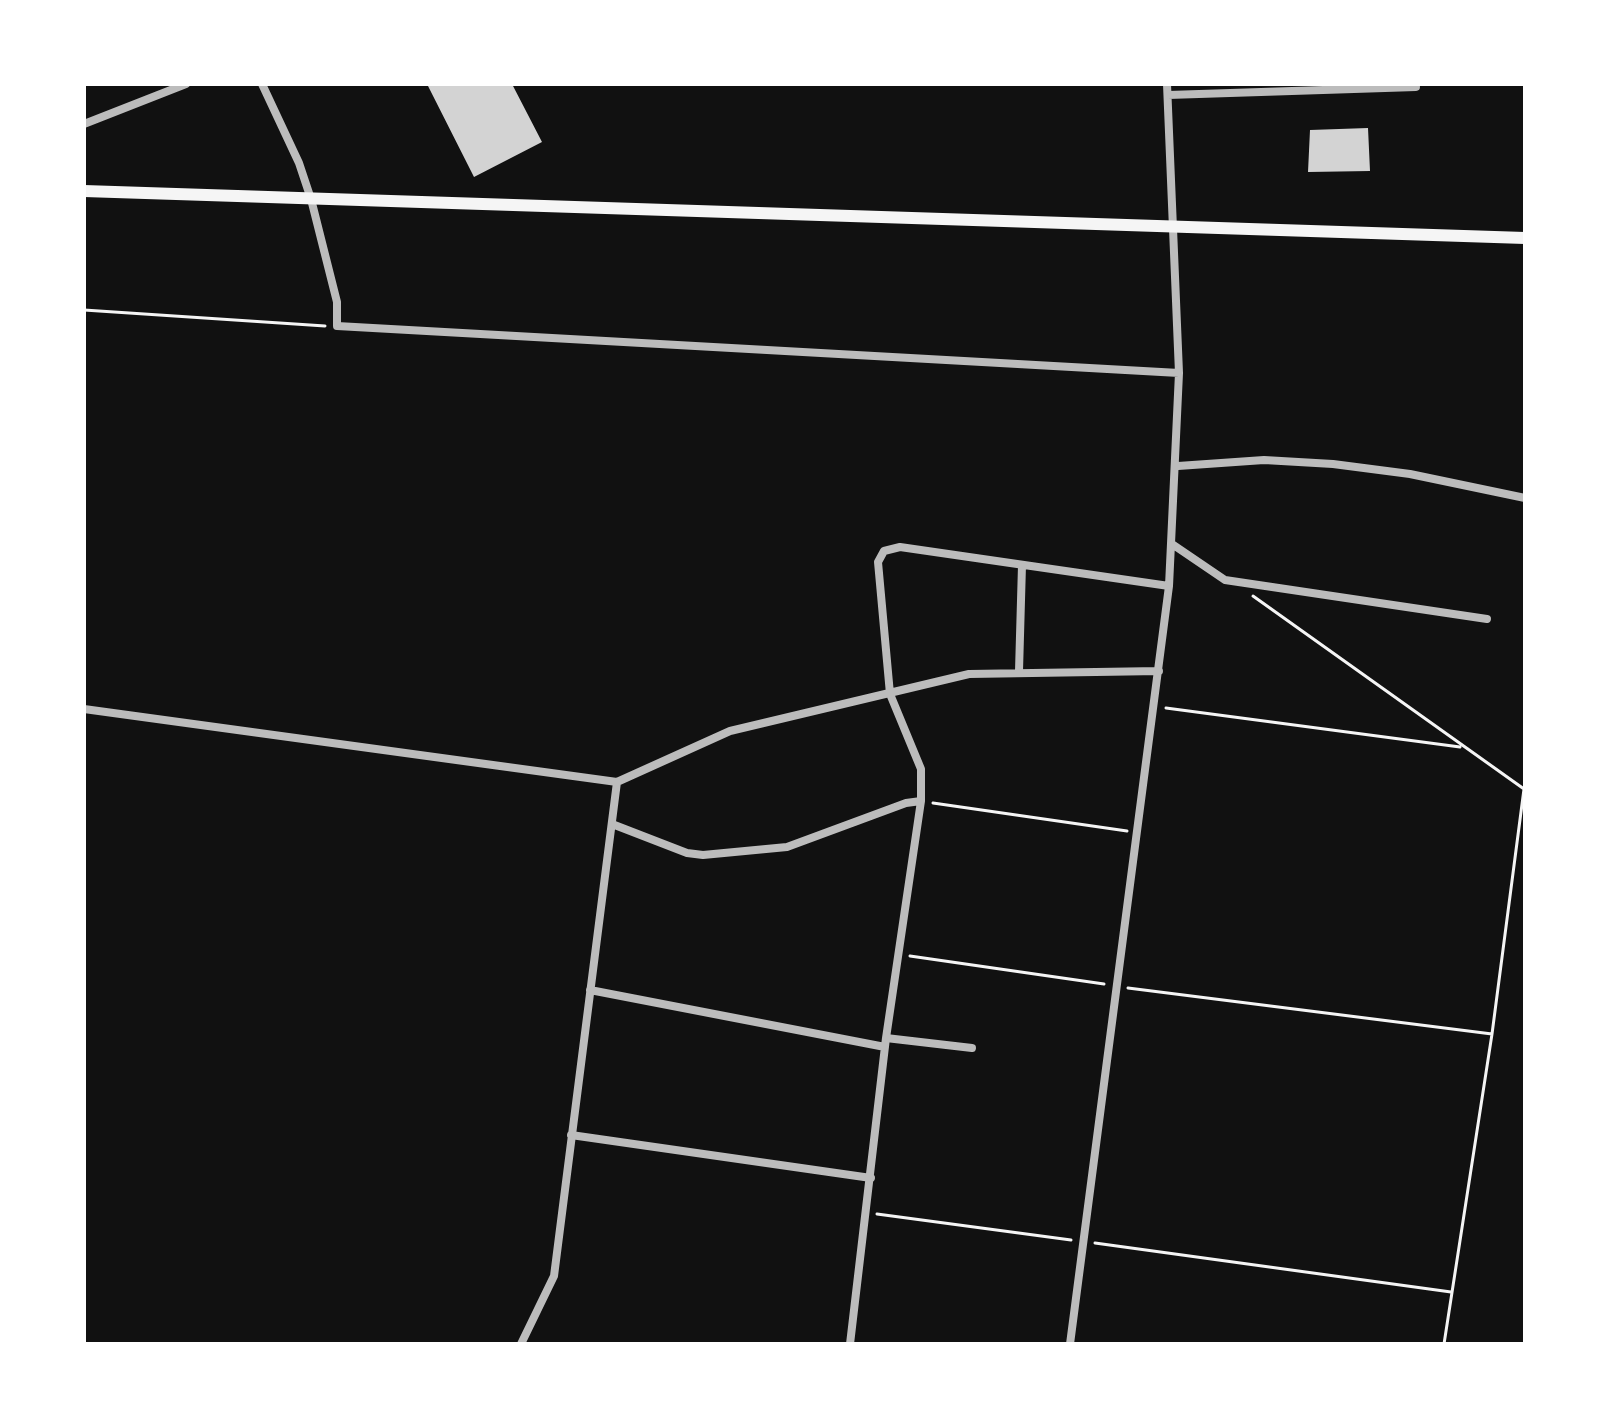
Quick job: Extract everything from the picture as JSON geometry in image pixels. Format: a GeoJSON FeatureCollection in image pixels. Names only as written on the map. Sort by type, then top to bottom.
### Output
{"type":"FeatureCollection","features":[{"type":"Feature","properties":{"kind":"main road"},"geometry":{"type":"LineString","coordinates":[[84,191],[1525,238]]}},
{"type":"Feature","properties":{"kind":"street"},"geometry":{"type":"LineString","coordinates":[[84,124],[186,84]]}},
{"type":"Feature","properties":{"kind":"street"},"geometry":{"type":"LineString","coordinates":[[262,84],[299,163],[311,199],[337,302],[337,326],[1179,373]]}},
{"type":"Feature","properties":{"kind":"street"},"geometry":{"type":"LineString","coordinates":[[1070,1344],[1169,586],[1178,466],[1179,373],[1167,84]]}},
{"type":"Feature","properties":{"kind":"street"},"geometry":{"type":"LineString","coordinates":[[1168,95],[1416,87]]}},
{"type":"Feature","properties":{"kind":"street"},"geometry":{"type":"LineString","coordinates":[[1178,466],[1264,460],[1333,464],[1410,474],[1525,498]]}},
{"type":"Feature","properties":{"kind":"street"},"geometry":{"type":"LineString","coordinates":[[1172,544],[1234,583],[1487,619]]}},
{"type":"Feature","properties":{"kind":"street"},"geometry":{"type":"LineString","coordinates":[[850,1344],[886,1043],[921,801],[921,769],[890,694],[878,562],[884,551],[900,547],[1169,586]]}},
{"type":"Feature","properties":{"kind":"street"},"geometry":{"type":"LineString","coordinates":[[1019,671],[1022,565]]}},
{"type":"Feature","properties":{"kind":"street"},"geometry":{"type":"LineString","coordinates":[[84,709],[617,782],[730,731],[969,674],[1159,671]]}},
{"type":"Feature","properties":{"kind":"street"},"geometry":{"type":"LineString","coordinates":[[521,1344],[554,1276],[617,782]]}},
{"type":"Feature","properties":{"kind":"street"},"geometry":{"type":"LineString","coordinates":[[612,824],[687,853],[703,855],[787,847],[906,803],[921,801]]}},
{"type":"Feature","properties":{"kind":"street"},"geometry":{"type":"LineString","coordinates":[[590,990],[886,1043],[972,1048]]}},
{"type":"Feature","properties":{"kind":"street"},"geometry":{"type":"LineString","coordinates":[[571,1135],[871,1178]]}},
{"type":"Feature","properties":{"kind":"path"},"geometry":{"type":"LineString","coordinates":[[84,310],[337,326]]}},
{"type":"Feature","properties":{"kind":"path"},"geometry":{"type":"LineString","coordinates":[[1234,583],[1525,789],[1492,1034],[1444,1344]]}},
{"type":"Feature","properties":{"kind":"path"},"geometry":{"type":"LineString","coordinates":[[1154,706],[1462,747]]}},
{"type":"Feature","properties":{"kind":"path"},"geometry":{"type":"LineString","coordinates":[[921,801],[1138,833]]}},
{"type":"Feature","properties":{"kind":"path"},"geometry":{"type":"LineString","coordinates":[[898,954],[1117,986],[1492,1034]]}},
{"type":"Feature","properties":{"kind":"path"},"geometry":{"type":"LineString","coordinates":[[865,1212],[1451,1292]]}},
{"type":"Feature","properties":{"kind":"building"},"geometry":{"type":"Polygon","coordinates":[[[427,84],[512,84],[542,142],[474,177],[427,84]]]}},
{"type":"Feature","properties":{"kind":"building"},"geometry":{"type":"Polygon","coordinates":[[[1368,128],[1370,171],[1308,172],[1310,130],[1368,128]]]}}]}
